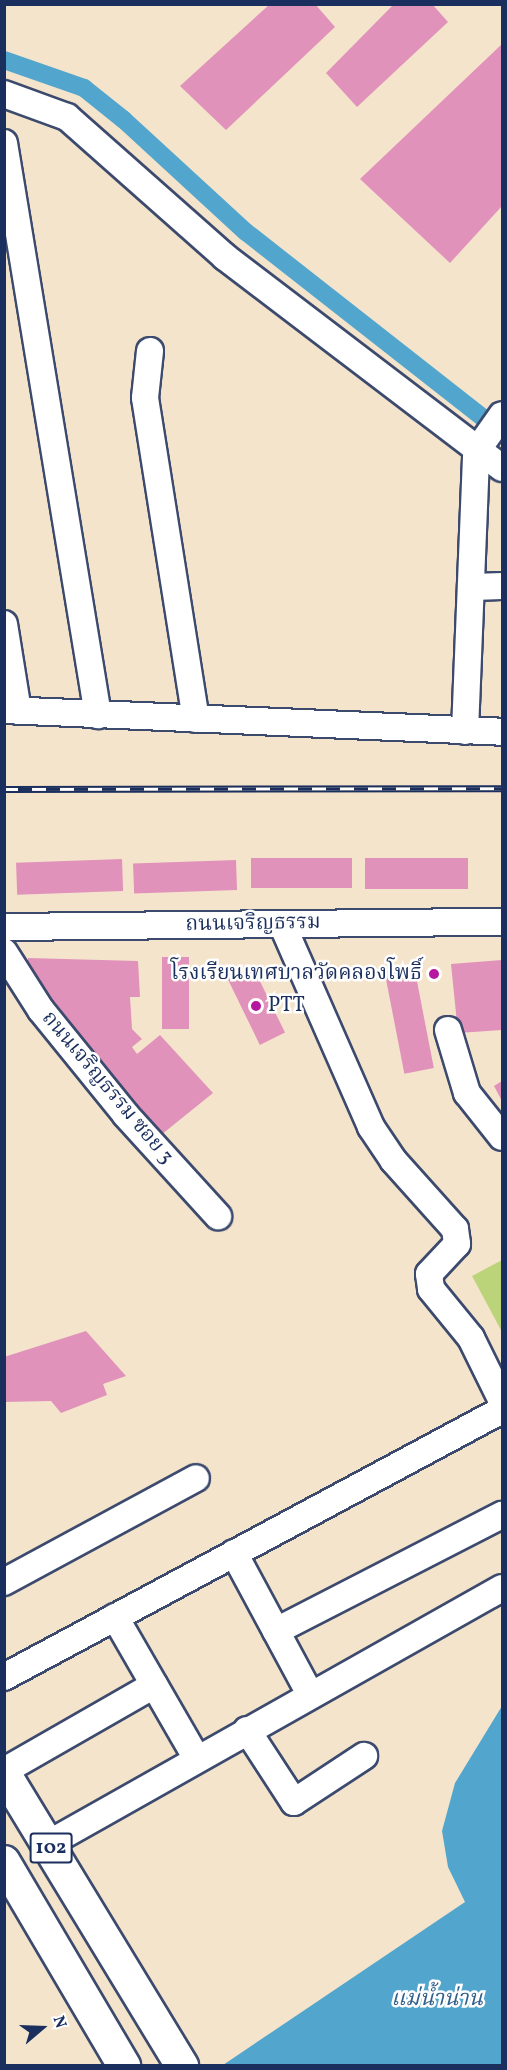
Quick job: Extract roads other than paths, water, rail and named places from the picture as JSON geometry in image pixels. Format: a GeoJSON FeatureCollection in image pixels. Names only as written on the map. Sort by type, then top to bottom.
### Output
{"type":"FeatureCollection","features":[{"type":"Feature","properties":{"kind":"main road","name":"102"},"geometry":{"type":"LineString","coordinates":[[4,1772],[182,2066]]}},
{"type":"Feature","properties":{"kind":"main road","name":"102"},"geometry":{"type":"LineString","coordinates":[[4,1862],[124,2066]]}},
{"type":"Feature","properties":{"kind":"street"},"geometry":{"type":"LineString","coordinates":[[4,94],[67,117],[225,257],[476,452],[502,468]]}},
{"type":"Feature","properties":{"kind":"street"},"geometry":{"type":"LineString","coordinates":[[4,143],[98,715]]}},
{"type":"Feature","properties":{"kind":"street"},"geometry":{"type":"LineString","coordinates":[[150,351],[145,398],[196,719]]}},
{"type":"Feature","properties":{"kind":"street"},"geometry":{"type":"LineString","coordinates":[[465,731],[476,452],[502,415]]}},
{"type":"Feature","properties":{"kind":"street"},"geometry":{"type":"LineString","coordinates":[[471,587],[502,586]]}},
{"type":"Feature","properties":{"kind":"street"},"geometry":{"type":"LineString","coordinates":[[4,624],[11,711],[502,732]]}},
{"type":"Feature","properties":{"kind":"street","name":"ถนนเจริญธรรม"},"geometry":{"type":"LineString","coordinates":[[4,927],[502,922]]}},
{"type":"Feature","properties":{"kind":"street"},"geometry":{"type":"LineString","coordinates":[[282,924],[371,1127],[393,1160],[455,1229],[457,1244],[429,1274],[431,1289],[471,1338],[502,1401]]}},
{"type":"Feature","properties":{"kind":"street","name":"ถนนเจริญธรรม ซอย 3"},"geometry":{"type":"LineString","coordinates":[[4,952],[41,1010],[126,1114],[218,1216]]}},
{"type":"Feature","properties":{"kind":"street"},"geometry":{"type":"LineString","coordinates":[[448,1030],[467,1093],[502,1137]]}},
{"type":"Feature","properties":{"kind":"street"},"geometry":{"type":"LineString","coordinates":[[4,1677],[502,1410]]}},
{"type":"Feature","properties":{"kind":"street"},"geometry":{"type":"LineString","coordinates":[[4,1582],[196,1478]]}},
{"type":"Feature","properties":{"kind":"street"},"geometry":{"type":"LineString","coordinates":[[276,1631],[502,1515]]}},
{"type":"Feature","properties":{"kind":"street"},"geometry":{"type":"LineString","coordinates":[[234,1553],[310,1694]]}},
{"type":"Feature","properties":{"kind":"street"},"geometry":{"type":"LineString","coordinates":[[48,1844],[310,1694],[502,1588]]}},
{"type":"Feature","properties":{"kind":"street"},"geometry":{"type":"LineString","coordinates":[[115,1617],[197,1759]]}},
{"type":"Feature","properties":{"kind":"street"},"geometry":{"type":"LineString","coordinates":[[4,1772],[154,1685]]}},
{"type":"Feature","properties":{"kind":"street"},"geometry":{"type":"LineString","coordinates":[[247,1730],[294,1802],[364,1755]]}},
{"type":"Feature","properties":{"kind":"water","name":"แม่น้ำน่าน"},"geometry":{"type":"Polygon","coordinates":[[[502,1706],[502,2065],[223,2065],[465,1902],[448,1867],[442,1831],[455,1783],[502,1706]]]}},
{"type":"Feature","properties":{"kind":"waterway"},"geometry":{"type":"LineString","coordinates":[[4,60],[84,88],[124,120],[246,232],[502,433]]}},
{"type":"Feature","properties":{"kind":"railway"},"geometry":{"type":"LineString","coordinates":[[4,789],[502,788]]}},
{"type":"Feature","properties":{"kind":"place","name":"โรงเรียนเทศบาลวัดคลองโพธิ์"},"geometry":{"type":"Point","coordinates":[434,974]}},
{"type":"Feature","properties":{"kind":"place","name":"PTT"},"geometry":{"type":"Point","coordinates":[256,1006]}}]}
